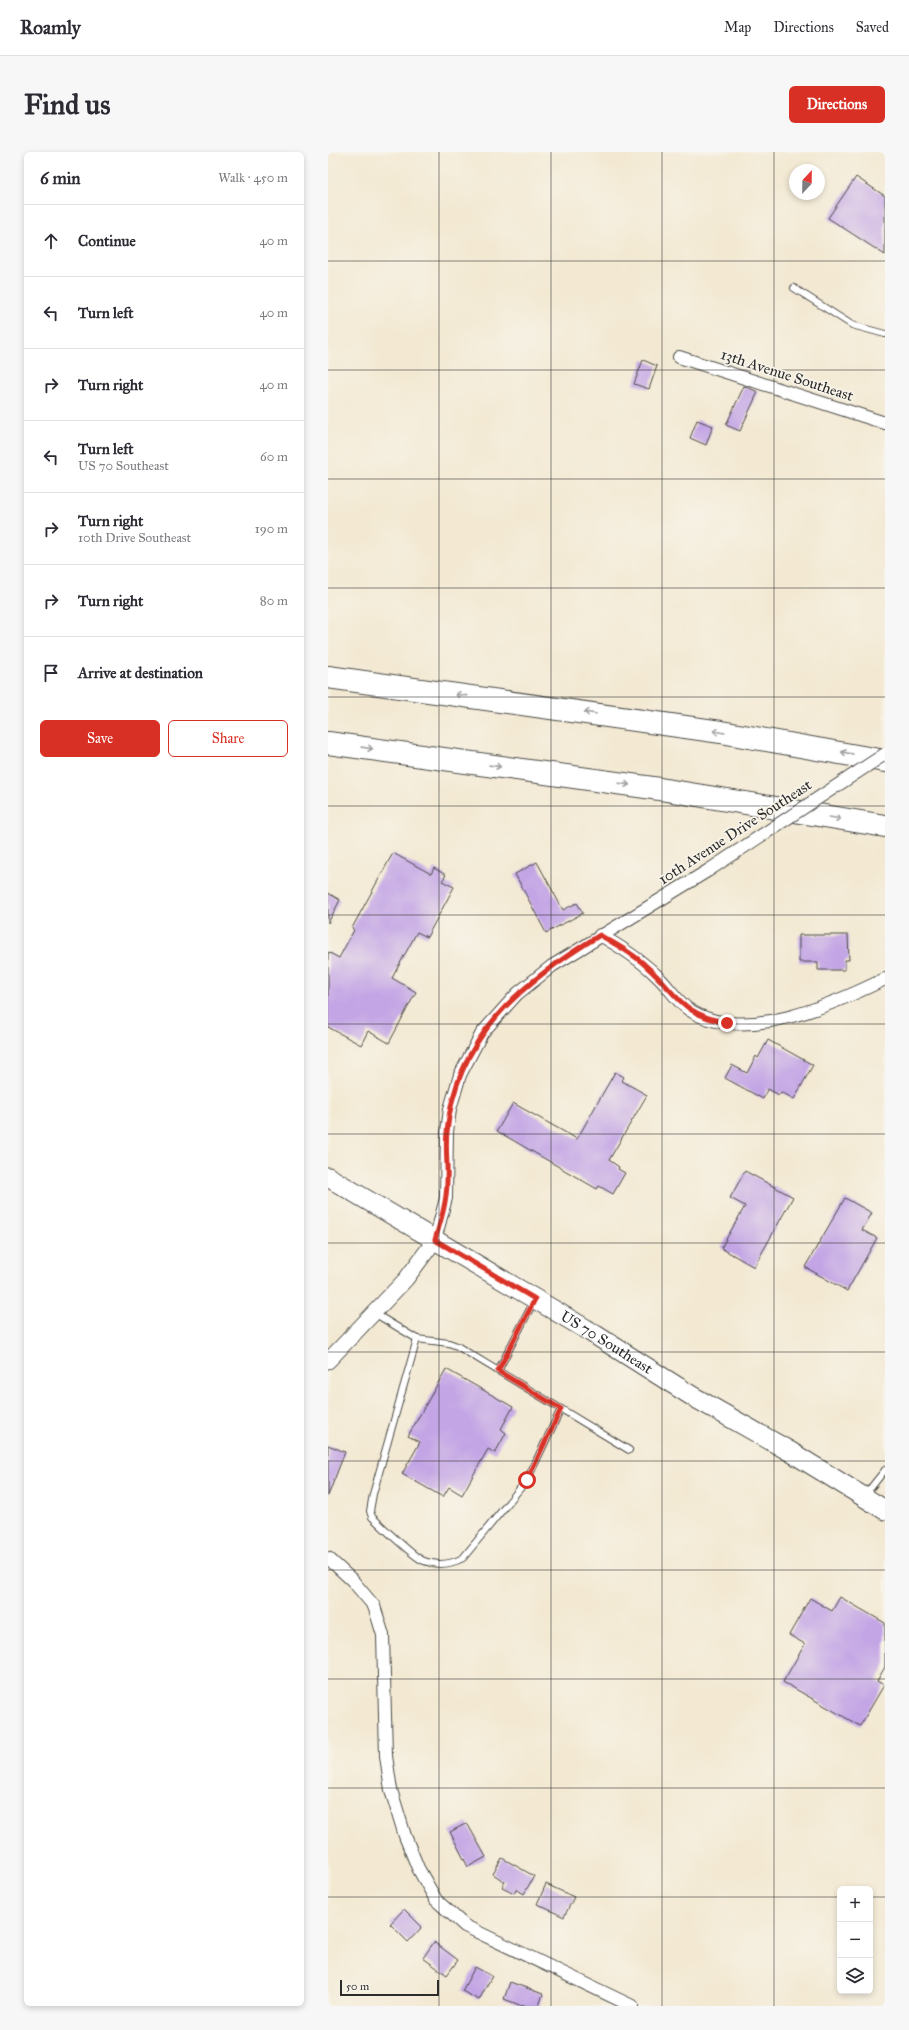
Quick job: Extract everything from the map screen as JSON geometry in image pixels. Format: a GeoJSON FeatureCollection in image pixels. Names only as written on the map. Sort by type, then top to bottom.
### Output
{"type":"FeatureCollection","features":[{"type":"Feature","properties":{"kind":"highway"},"geometry":{"type":"LineString","coordinates":[[328,677],[721,732],[885,761]]}},
{"type":"Feature","properties":{"kind":"highway"},"geometry":{"type":"LineString","coordinates":[[328,743],[660,789],[885,826]]}},
{"type":"Feature","properties":{"kind":"main road","name":"US 70 Southeast"},"geometry":{"type":"LineString","coordinates":[[328,1177],[535,1299],[692,1396],[864,1496],[885,1510]]}},
{"type":"Feature","properties":{"kind":"street","name":"13th Avenue Southeast"},"geometry":{"type":"LineString","coordinates":[[679,357],[885,423]]}},
{"type":"Feature","properties":{"kind":"street","name":"10th Avenue Drive Southeast"},"geometry":{"type":"LineString","coordinates":[[435,1240],[446,1198],[446,1140],[450,1109],[458,1080],[469,1056],[493,1019],[517,994],[552,966],[600,935],[709,870],[885,754]]}},
{"type":"Feature","properties":{"kind":"street"},"geometry":{"type":"LineString","coordinates":[[600,935],[645,964],[689,1009],[710,1019],[727,1023],[755,1023],[786,1018],[842,998],[885,979]]}},
{"type":"Feature","properties":{"kind":"street"},"geometry":{"type":"LineString","coordinates":[[328,1362],[373,1312],[406,1279],[435,1240]]}},
{"type":"Feature","properties":{"kind":"street"},"geometry":{"type":"LineString","coordinates":[[328,1558],[352,1580],[374,1606],[379,1621],[383,1635],[386,1756],[391,1790],[405,1836],[418,1868],[436,1900],[465,1926],[632,2006]]}},
{"type":"Feature","properties":{"kind":"lane"},"geometry":{"type":"LineString","coordinates":[[794,288],[852,325],[865,330],[885,334]]}},
{"type":"Feature","properties":{"kind":"lane"},"geometry":{"type":"LineString","coordinates":[[498,1371],[535,1299]]}},
{"type":"Feature","properties":{"kind":"lane"},"geometry":{"type":"LineString","coordinates":[[373,1312],[417,1340],[449,1343],[457,1346],[629,1450]]}},
{"type":"Feature","properties":{"kind":"lane"},"geometry":{"type":"LineString","coordinates":[[417,1340],[373,1494],[370,1511],[372,1517],[423,1561],[452,1563],[463,1558],[527,1480],[561,1409]]}},
{"type":"Feature","properties":{"kind":"lane"},"geometry":{"type":"LineString","coordinates":[[864,1496],[885,1470]]}},
{"type":"Feature","properties":{"kind":"building"},"geometry":{"type":"Polygon","coordinates":[[[856,177],[885,196],[885,255],[828,218],[856,177]]]}},
{"type":"Feature","properties":{"kind":"building"},"geometry":{"type":"Polygon","coordinates":[[[643,360],[657,366],[649,389],[634,384],[643,360]]]}},
{"type":"Feature","properties":{"kind":"building"},"geometry":{"type":"Polygon","coordinates":[[[744,386],[758,392],[740,431],[726,425],[744,386]]]}},
{"type":"Feature","properties":{"kind":"building"},"geometry":{"type":"Polygon","coordinates":[[[697,420],[713,426],[706,445],[690,438],[697,420]]]}},
{"type":"Feature","properties":{"kind":"building"},"geometry":{"type":"Polygon","coordinates":[[[393,853],[431,874],[434,868],[446,875],[442,881],[454,887],[427,937],[417,932],[392,978],[416,992],[389,1043],[368,1031],[361,1045],[328,1027],[328,952],[339,958],[354,930],[352,928],[393,853]]]}},
{"type":"Feature","properties":{"kind":"building"},"geometry":{"type":"Polygon","coordinates":[[[537,862],[563,910],[577,903],[583,913],[546,933],[515,874],[537,862]]]}},
{"type":"Feature","properties":{"kind":"building"},"geometry":{"type":"Polygon","coordinates":[[[328,893],[340,900],[328,923],[328,893]]]}},
{"type":"Feature","properties":{"kind":"building"},"geometry":{"type":"Polygon","coordinates":[[[799,935],[848,935],[849,960],[845,960],[845,970],[818,970],[818,962],[799,962],[799,935]]]}},
{"type":"Feature","properties":{"kind":"building"},"geometry":{"type":"Polygon","coordinates":[[[768,1040],[813,1065],[794,1099],[781,1092],[779,1095],[768,1089],[763,1099],[725,1078],[732,1065],[747,1073],[756,1056],[758,1058],[768,1040]]]}},
{"type":"Feature","properties":{"kind":"building"},"geometry":{"type":"Polygon","coordinates":[[[615,1072],[624,1077],[622,1081],[647,1095],[609,1160],[619,1167],[618,1169],[625,1173],[613,1194],[599,1186],[597,1189],[497,1131],[513,1103],[577,1139],[615,1072]]]}},
{"type":"Feature","properties":{"kind":"building"},"geometry":{"type":"Polygon","coordinates":[[[745,1171],[793,1197],[754,1267],[721,1248],[745,1206],[730,1198],[745,1171]]]}},
{"type":"Feature","properties":{"kind":"building"},"geometry":{"type":"Polygon","coordinates":[[[845,1198],[872,1213],[862,1230],[877,1238],[847,1291],[805,1267],[845,1198]]]}},
{"type":"Feature","properties":{"kind":"building"},"geometry":{"type":"Polygon","coordinates":[[[446,1369],[513,1407],[501,1429],[506,1433],[495,1453],[488,1449],[462,1495],[449,1487],[443,1497],[402,1474],[420,1442],[408,1436],[446,1369]]]}},
{"type":"Feature","properties":{"kind":"building"},"geometry":{"type":"Polygon","coordinates":[[[328,1445],[345,1452],[328,1496],[328,1445]]]}},
{"type":"Feature","properties":{"kind":"building"},"geometry":{"type":"Polygon","coordinates":[[[840,1597],[885,1623],[885,1667],[877,1681],[884,1685],[860,1726],[783,1682],[805,1644],[789,1635],[810,1598],[832,1611],[840,1597]]]}},
{"type":"Feature","properties":{"kind":"building"},"geometry":{"type":"Polygon","coordinates":[[[467,1823],[486,1857],[468,1867],[450,1832],[467,1823]]]}},
{"type":"Feature","properties":{"kind":"building"},"geometry":{"type":"Polygon","coordinates":[[[502,1858],[534,1876],[524,1894],[516,1889],[514,1893],[502,1887],[505,1882],[493,1874],[502,1858]]]}},
{"type":"Feature","properties":{"kind":"building"},"geometry":{"type":"Polygon","coordinates":[[[546,1884],[574,1897],[564,1917],[537,1904],[546,1884]]]}},
{"type":"Feature","properties":{"kind":"building"},"geometry":{"type":"Polygon","coordinates":[[[404,1909],[422,1927],[408,1942],[390,1924],[404,1909]]]}},
{"type":"Feature","properties":{"kind":"building"},"geometry":{"type":"Polygon","coordinates":[[[434,1942],[458,1960],[447,1975],[423,1958],[434,1942]]]}},
{"type":"Feature","properties":{"kind":"building"},"geometry":{"type":"Polygon","coordinates":[[[475,1967],[492,1976],[479,2000],[462,1991],[475,1967]]]}},
{"type":"Feature","properties":{"kind":"building"},"geometry":{"type":"Polygon","coordinates":[[[510,1982],[543,1994],[539,2006],[522,2006],[504,1999],[510,1982]]]}},
{"type":"Feature","properties":{"kind":"route"},"geometry":{"type":"LineString","coordinates":[[527,1480],[561,1409],[498,1371],[535,1299],[435,1240],[446,1198],[447,1132],[450,1109],[460,1074],[482,1033],[504,1006],[530,982],[574,951],[600,935],[645,964],[681,1003],[689,1009],[699,1015],[727,1023]]}}]}
